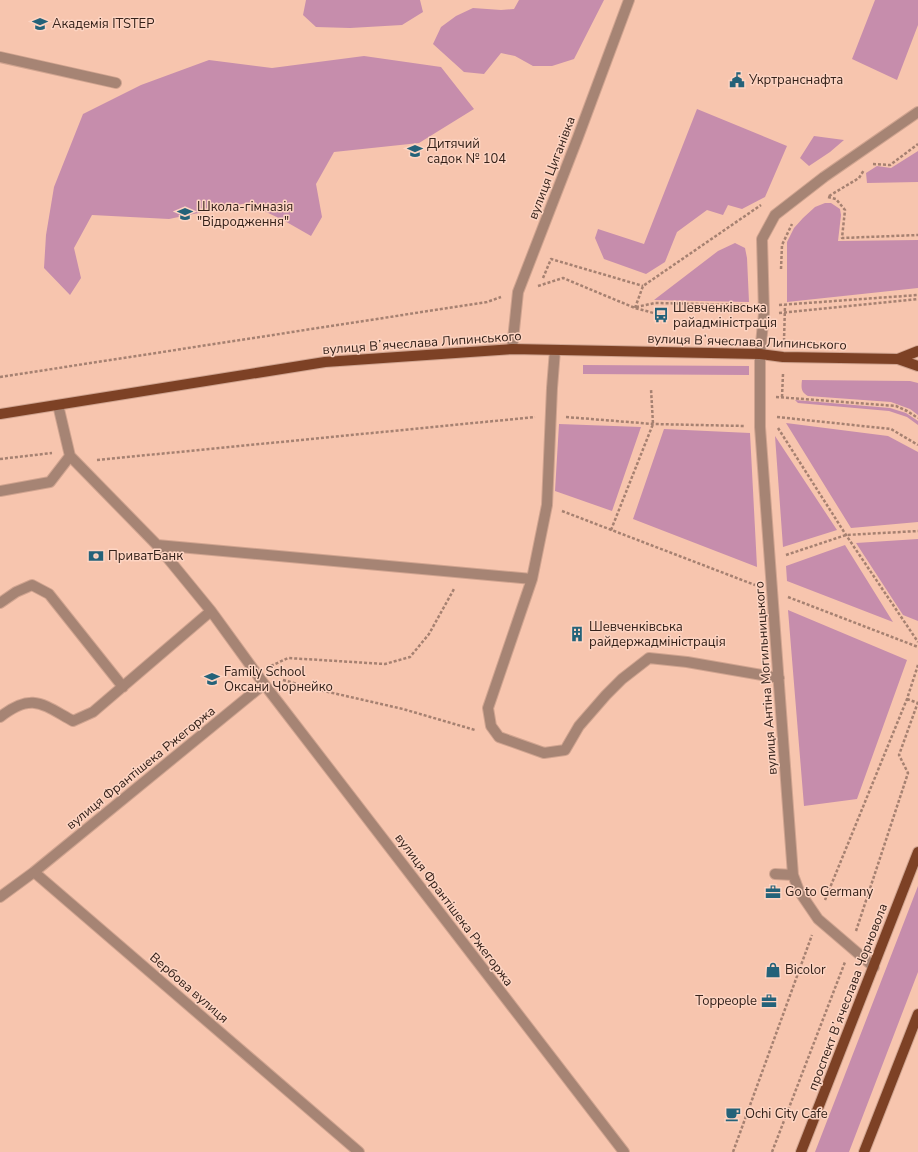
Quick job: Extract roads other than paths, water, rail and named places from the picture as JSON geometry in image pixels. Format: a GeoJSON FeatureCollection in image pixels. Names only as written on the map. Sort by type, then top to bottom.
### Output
{"type":"FeatureCollection","features":[{"type":"Feature","properties":{"kind":"main road","name":"вулиця Вʼячеслава Липинського"},"geometry":{"type":"LineString","coordinates":[[0,414],[325,362],[512,349],[760,354],[783,357],[898,359],[918,366]]}},
{"type":"Feature","properties":{"kind":"main road","name":"вулиця Вʼячеслава Липинського"},"geometry":{"type":"LineString","coordinates":[[898,359],[918,351]]}},
{"type":"Feature","properties":{"kind":"main road","name":"проспект Вʼячеслава Чорновола"},"geometry":{"type":"LineString","coordinates":[[801,1152],[918,852]]}},
{"type":"Feature","properties":{"kind":"main road"},"geometry":{"type":"LineString","coordinates":[[864,1152],[918,1014]]}},
{"type":"Feature","properties":{"kind":"street","name":"вулиця Циганівка"},"geometry":{"type":"LineString","coordinates":[[512,349],[518,292],[629,0]]}},
{"type":"Feature","properties":{"kind":"street"},"geometry":{"type":"LineString","coordinates":[[0,57],[116,83]]}},
{"type":"Feature","properties":{"kind":"street","name":"вулиця Антіна Могильницького"},"geometry":{"type":"LineString","coordinates":[[874,967],[818,919],[799,891],[793,875],[761,434],[760,354],[763,306],[762,239],[775,215],[824,178],[918,112]]}},
{"type":"Feature","properties":{"kind":"street"},"geometry":{"type":"LineString","coordinates":[[555,350],[547,505],[532,579],[488,708],[491,726],[499,737],[544,754],[565,750],[579,726],[606,695],[622,678],[649,658],[687,662],[779,678]]}},
{"type":"Feature","properties":{"kind":"street"},"geometry":{"type":"LineString","coordinates":[[0,491],[50,482],[70,456],[58,405]]}},
{"type":"Feature","properties":{"kind":"street","name":"вулиця Франтішека Ржегоржа"},"geometry":{"type":"LineString","coordinates":[[70,456],[157,545],[211,611],[264,684],[624,1152]]}},
{"type":"Feature","properties":{"kind":"street"},"geometry":{"type":"LineString","coordinates":[[157,545],[532,579]]}},
{"type":"Feature","properties":{"kind":"street"},"geometry":{"type":"LineString","coordinates":[[0,603],[16,592],[32,585],[49,594],[123,687]]}},
{"type":"Feature","properties":{"kind":"street"},"geometry":{"type":"LineString","coordinates":[[0,716],[25,702],[39,703],[74,721],[93,712],[211,611]]}},
{"type":"Feature","properties":{"kind":"street","name":"вулиця Франтішека Ржегоржа"},"geometry":{"type":"LineString","coordinates":[[34,872],[264,684]]}},
{"type":"Feature","properties":{"kind":"street"},"geometry":{"type":"LineString","coordinates":[[0,897],[34,872]]}},
{"type":"Feature","properties":{"kind":"street","name":"Вербова вулиця"},"geometry":{"type":"LineString","coordinates":[[34,872],[359,1152]]}},
{"type":"Feature","properties":{"kind":"street"},"geometry":{"type":"LineString","coordinates":[[775,874],[793,875]]}},
{"type":"Feature","properties":{"kind":"place","name":"Академія ITSTEP"},"geometry":{"type":"Point","coordinates":[40,24]}},
{"type":"Feature","properties":{"kind":"place","name":"Укртранснафта"},"geometry":{"type":"Point","coordinates":[737,80]}},
{"type":"Feature","properties":{"kind":"place","name":"Дитячий садок № 104"},"geometry":{"type":"Point","coordinates":[415,151]}},
{"type":"Feature","properties":{"kind":"place","name":"Школа-гімназія \"Відродження\""},"geometry":{"type":"Point","coordinates":[185,214]}},
{"type":"Feature","properties":{"kind":"place","name":"Шевченківська райадміністрація"},"geometry":{"type":"Point","coordinates":[661,315]}},
{"type":"Feature","properties":{"kind":"place","name":"ПриватБанк"},"geometry":{"type":"Point","coordinates":[96,556]}},
{"type":"Feature","properties":{"kind":"place","name":"Шевченківська райдержадміністрація"},"geometry":{"type":"Point","coordinates":[577,634]}},
{"type":"Feature","properties":{"kind":"place","name":"Family School Оксани Чорнейко"},"geometry":{"type":"Point","coordinates":[212,679]}},
{"type":"Feature","properties":{"kind":"place","name":"Go to Germany"},"geometry":{"type":"Point","coordinates":[773,892]}},
{"type":"Feature","properties":{"kind":"place","name":"Bicolor"},"geometry":{"type":"Point","coordinates":[773,970]}},
{"type":"Feature","properties":{"kind":"place","name":"Toppeople"},"geometry":{"type":"Point","coordinates":[769,1001]}},
{"type":"Feature","properties":{"kind":"place","name":"Ochi City Cafe"},"geometry":{"type":"Point","coordinates":[733,1114]}}]}
